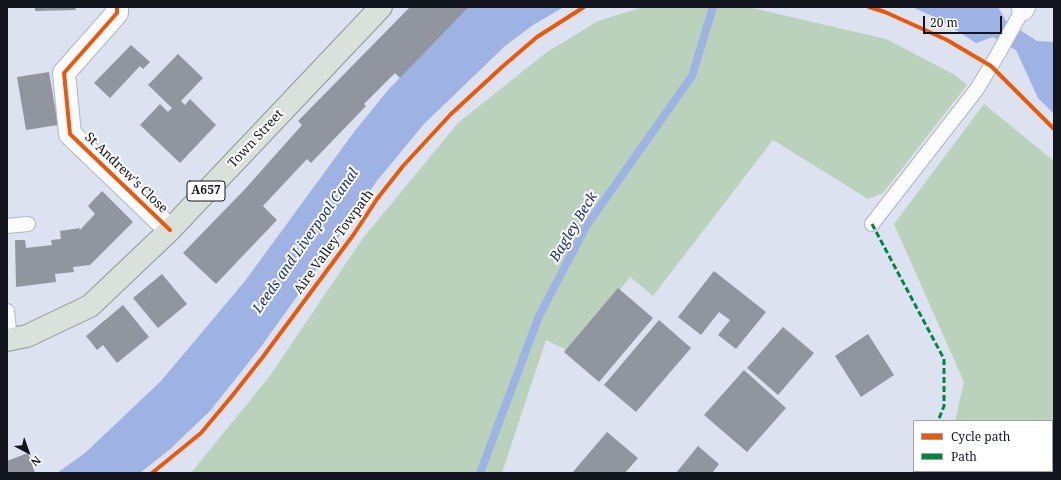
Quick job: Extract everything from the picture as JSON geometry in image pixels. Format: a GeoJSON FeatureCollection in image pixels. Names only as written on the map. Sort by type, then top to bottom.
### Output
{"type":"FeatureCollection","features":[{"type":"Feature","properties":{"kind":"main road","name":"Town Street"},"geometry":{"type":"LineString","coordinates":[[9,340],[27,336],[90,306],[170,230],[381,7]]}},
{"type":"Feature","properties":{"kind":"street","name":"St Andrew's Close"},"geometry":{"type":"LineString","coordinates":[[117,7],[117,13],[64,72],[70,134],[170,230]]}},
{"type":"Feature","properties":{"kind":"lane"},"geometry":{"type":"LineString","coordinates":[[872,224],[977,89],[1023,8]]}},
{"type":"Feature","properties":{"kind":"lane"},"geometry":{"type":"LineString","coordinates":[[7,226],[28,224]]}},
{"type":"Feature","properties":{"kind":"lane"},"geometry":{"type":"LineString","coordinates":[[7,310],[9,340]]}},
{"type":"Feature","properties":{"kind":"green space"},"geometry":{"type":"Polygon","coordinates":[[[643,7],[748,7],[886,39],[955,75],[967,85],[883,193],[868,199],[773,140],[653,296],[630,277],[571,352],[546,340],[502,473],[191,473],[269,377],[363,238],[458,123],[547,52],[598,21],[643,7]]]}},
{"type":"Feature","properties":{"kind":"green space"},"geometry":{"type":"Polygon","coordinates":[[[984,104],[1054,161],[1054,473],[939,473],[1053,472],[1053,420],[955,420],[964,382],[894,224],[984,104]]]}},
{"type":"Feature","properties":{"kind":"water","name":"Leeds and Liverpool Canal"},"geometry":{"type":"Polygon","coordinates":[[[469,7],[564,7],[533,25],[505,46],[424,124],[376,182],[316,270],[260,348],[210,411],[169,450],[140,473],[57,473],[85,453],[161,381],[245,281],[354,132],[388,90],[469,7]]]}},
{"type":"Feature","properties":{"kind":"water"},"geometry":{"type":"Polygon","coordinates":[[[912,7],[998,7],[1006,21],[1037,41],[1054,42],[1054,114],[1038,98],[1016,50],[993,37],[976,43],[939,19],[912,7]]]}},
{"type":"Feature","properties":{"kind":"building"},"geometry":{"type":"Polygon","coordinates":[[[35,7],[75,7],[76,10],[35,11],[35,7]]]}},
{"type":"Feature","properties":{"kind":"building"},"geometry":{"type":"Polygon","coordinates":[[[410,7],[468,8],[400,78],[395,73],[364,104],[366,106],[311,163],[307,159],[263,206],[277,220],[216,284],[183,253],[245,189],[302,125],[298,121],[410,7]]]}},
{"type":"Feature","properties":{"kind":"building"},"geometry":{"type":"Polygon","coordinates":[[[131,45],[150,62],[143,69],[140,66],[110,98],[94,83],[131,45]]]}},
{"type":"Feature","properties":{"kind":"building"},"geometry":{"type":"Polygon","coordinates":[[[178,54],[203,78],[181,101],[185,105],[190,99],[216,125],[180,163],[140,125],[160,104],[168,112],[172,108],[148,85],[178,54]]]}},
{"type":"Feature","properties":{"kind":"building"},"geometry":{"type":"Polygon","coordinates":[[[49,72],[58,125],[26,130],[17,77],[49,72]]]}},
{"type":"Feature","properties":{"kind":"building"},"geometry":{"type":"Polygon","coordinates":[[[102,191],[133,222],[90,265],[73,267],[74,272],[55,274],[56,282],[16,287],[15,240],[25,240],[26,248],[52,245],[51,240],[61,239],[60,231],[80,228],[79,231],[95,214],[88,206],[102,191]]]}},
{"type":"Feature","properties":{"kind":"building"},"geometry":{"type":"Polygon","coordinates":[[[714,271],[766,312],[736,349],[718,335],[730,320],[719,312],[701,335],[678,317],[714,271]]]}},
{"type":"Feature","properties":{"kind":"building"},"geometry":{"type":"Polygon","coordinates":[[[162,274],[187,304],[158,328],[133,298],[162,274]]]}},
{"type":"Feature","properties":{"kind":"building"},"geometry":{"type":"Polygon","coordinates":[[[618,288],[653,318],[599,382],[564,352],[618,288]]]}},
{"type":"Feature","properties":{"kind":"building"},"geometry":{"type":"Polygon","coordinates":[[[123,305],[149,337],[117,363],[103,345],[97,350],[86,336],[123,305]]]}},
{"type":"Feature","properties":{"kind":"building"},"geometry":{"type":"Polygon","coordinates":[[[659,320],[691,348],[636,412],[604,385],[659,320]]]}},
{"type":"Feature","properties":{"kind":"building"},"geometry":{"type":"Polygon","coordinates":[[[783,327],[814,353],[778,395],[747,368],[783,327]]]}},
{"type":"Feature","properties":{"kind":"building"},"geometry":{"type":"Polygon","coordinates":[[[868,334],[894,375],[861,397],[835,356],[868,334]]]}},
{"type":"Feature","properties":{"kind":"building"},"geometry":{"type":"Polygon","coordinates":[[[744,370],[786,408],[747,452],[704,415],[744,370]]]}},
{"type":"Feature","properties":{"kind":"building"},"geometry":{"type":"Polygon","coordinates":[[[607,432],[638,458],[625,473],[572,473],[607,432]]]}},
{"type":"Feature","properties":{"kind":"building"},"geometry":{"type":"Polygon","coordinates":[[[698,446],[719,464],[712,473],[676,473],[698,446]]]}},
{"type":"Feature","properties":{"kind":"building"},"geometry":{"type":"Polygon","coordinates":[[[28,453],[35,473],[7,473],[7,461],[28,453]]]}},
{"type":"Feature","properties":{"kind":"waterway","name":"Bagley Beck"},"geometry":{"type":"LineString","coordinates":[[480,473],[539,316],[587,225],[692,76],[713,7]]}},
{"type":"Feature","properties":{"kind":"marked path"},"geometry":{"type":"LineString","coordinates":[[872,224],[944,359],[944,406],[938,420]]}},
{"type":"Feature","properties":{"kind":"cycle path"},"geometry":{"type":"LineString","coordinates":[[117,7],[117,13],[64,73],[70,134],[170,230]]}},
{"type":"Feature","properties":{"kind":"cycle path","name":"Aire Valley Towpath"},"geometry":{"type":"LineString","coordinates":[[152,473],[201,433],[232,396],[354,234],[377,199],[403,166],[451,114],[537,37],[584,7]]}},
{"type":"Feature","properties":{"kind":"cycle path"},"geometry":{"type":"LineString","coordinates":[[869,7],[885,12],[947,40],[991,66],[1054,129]]}}]}
